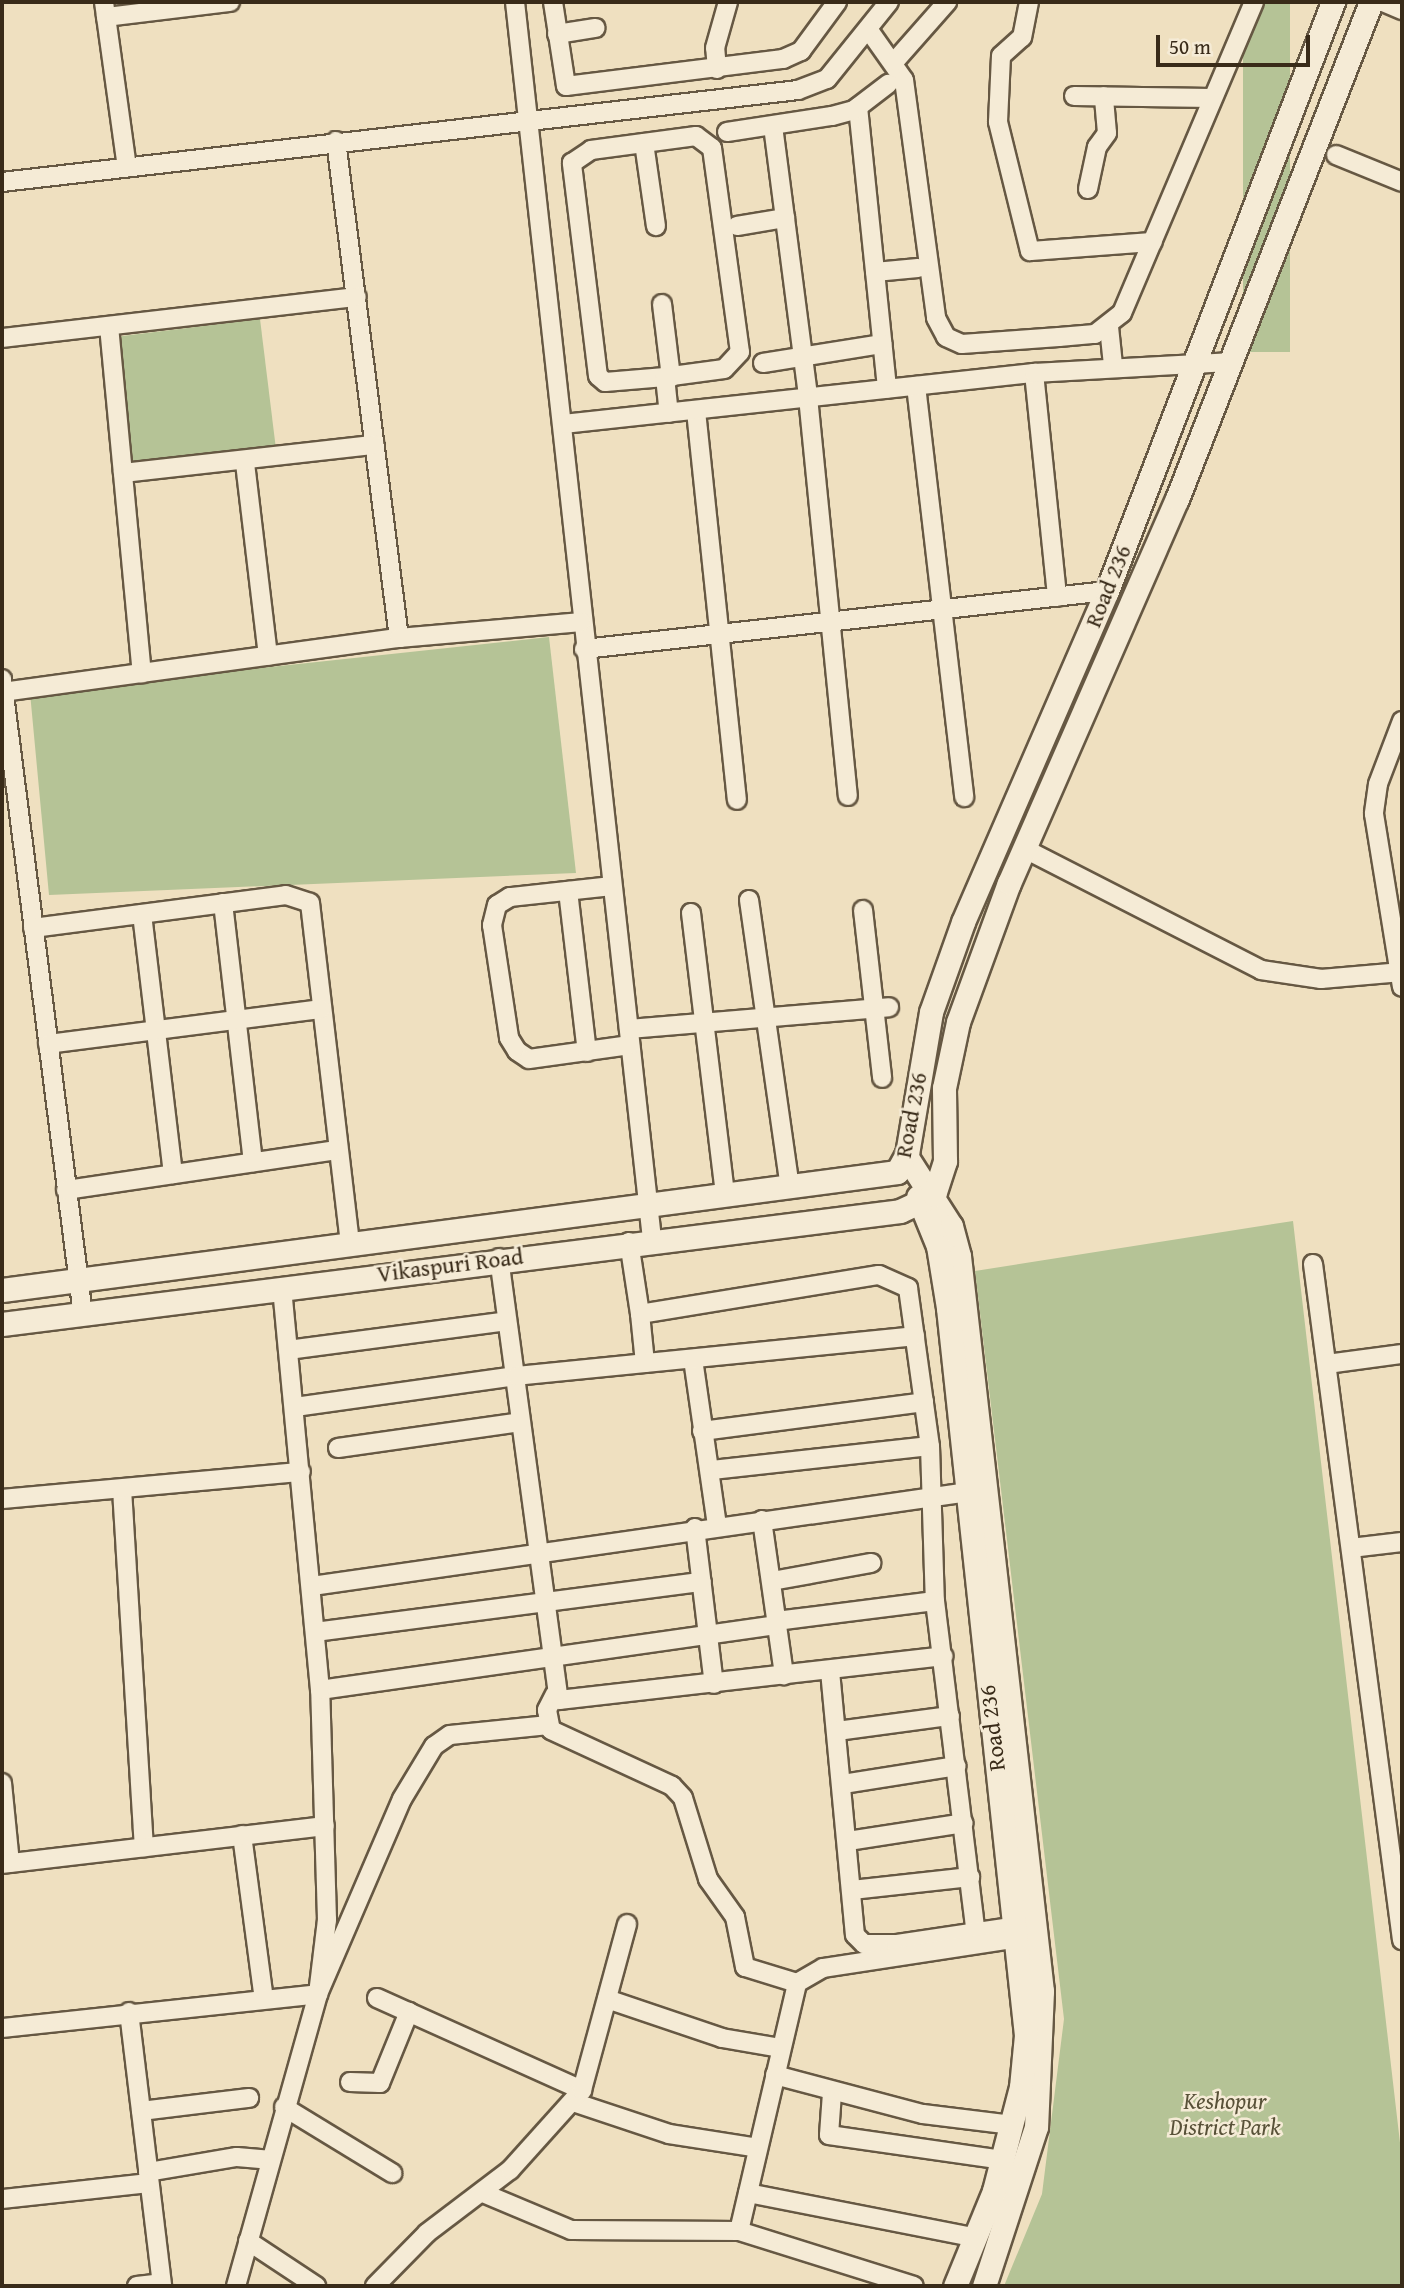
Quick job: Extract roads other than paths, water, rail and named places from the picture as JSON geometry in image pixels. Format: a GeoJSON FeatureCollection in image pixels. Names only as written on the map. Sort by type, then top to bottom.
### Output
{"type":"FeatureCollection","features":[{"type":"Feature","properties":{"kind":"street"},"geometry":{"type":"LineString","coordinates":[[127,167],[105,9],[230,2]]}},
{"type":"Feature","properties":{"kind":"street"},"geometry":{"type":"LineString","coordinates":[[515,2],[563,424],[580,622],[652,1239]]}},
{"type":"Feature","properties":{"kind":"street"},"geometry":{"type":"LineString","coordinates":[[553,2],[566,86],[720,69],[801,51],[837,2]]}},
{"type":"Feature","properties":{"kind":"street"},"geometry":{"type":"LineString","coordinates":[[727,97],[715,48],[728,2]]}},
{"type":"Feature","properties":{"kind":"street"},"geometry":{"type":"LineString","coordinates":[[2,182],[815,86],[889,2]]}},
{"type":"Feature","properties":{"kind":"street"},"geometry":{"type":"LineString","coordinates":[[895,61],[947,2]]}},
{"type":"Feature","properties":{"kind":"street"},"geometry":{"type":"LineString","coordinates":[[1029,2],[1022,37],[1001,56],[998,122],[1030,251],[1153,242]]}},
{"type":"Feature","properties":{"kind":"street"},"geometry":{"type":"LineString","coordinates":[[868,29],[895,61],[908,99],[936,318],[946,337],[962,344],[1109,327],[1122,313],[1254,2]]}},
{"type":"Feature","properties":{"kind":"street","name":"Road 236"},"geometry":{"type":"LineString","coordinates":[[955,2286],[976,2238],[1012,2125],[1026,2035],[944,1273],[928,1200],[895,1169],[931,1012],[959,935],[1107,592],[1193,359],[1334,2]]}},
{"type":"Feature","properties":{"kind":"street"},"geometry":{"type":"LineString","coordinates":[[984,2286],[999,2249],[1036,2127],[1042,1991],[959,1255],[928,1200],[945,1161],[944,1088],[958,1022],[1025,849],[1177,499],[1228,362],[1371,2]]}},
{"type":"Feature","properties":{"kind":"street"},"geometry":{"type":"LineString","coordinates":[[1383,2],[1402,10]]}},
{"type":"Feature","properties":{"kind":"street"},"geometry":{"type":"LineString","coordinates":[[557,34],[596,28]]}},
{"type":"Feature","properties":{"kind":"street"},"geometry":{"type":"LineString","coordinates":[[727,132],[773,126],[858,107],[888,84]]}},
{"type":"Feature","properties":{"kind":"street"},"geometry":{"type":"LineString","coordinates":[[1074,96],[1211,98]]}},
{"type":"Feature","properties":{"kind":"street"},"geometry":{"type":"LineString","coordinates":[[1088,189],[1097,147],[1107,133],[1104,96]]}},
{"type":"Feature","properties":{"kind":"street"},"geometry":{"type":"LineString","coordinates":[[858,107],[887,389]]}},
{"type":"Feature","properties":{"kind":"street"},"geometry":{"type":"LineString","coordinates":[[773,126],[808,397],[848,796]]}},
{"type":"Feature","properties":{"kind":"street"},"geometry":{"type":"LineString","coordinates":[[696,136],[712,148],[740,352],[724,369],[668,377],[605,382],[598,376],[572,184],[578,155],[696,136]]}},
{"type":"Feature","properties":{"kind":"street"},"geometry":{"type":"LineString","coordinates":[[336,141],[399,638]]}},
{"type":"Feature","properties":{"kind":"street"},"geometry":{"type":"LineString","coordinates":[[644,143],[656,226]]}},
{"type":"Feature","properties":{"kind":"street"},"geometry":{"type":"LineString","coordinates":[[1336,155],[1402,182]]}},
{"type":"Feature","properties":{"kind":"street"},"geometry":{"type":"LineString","coordinates":[[737,226],[785,218]]}},
{"type":"Feature","properties":{"kind":"street"},"geometry":{"type":"LineString","coordinates":[[875,272],[918,268]]}},
{"type":"Feature","properties":{"kind":"street"},"geometry":{"type":"LineString","coordinates":[[2,338],[357,297]]}},
{"type":"Feature","properties":{"kind":"street"},"geometry":{"type":"LineString","coordinates":[[662,304],[669,414]]}},
{"type":"Feature","properties":{"kind":"street"},"geometry":{"type":"LineString","coordinates":[[109,327],[142,673]]}},
{"type":"Feature","properties":{"kind":"street"},"geometry":{"type":"LineString","coordinates":[[1109,327],[1114,366]]}},
{"type":"Feature","properties":{"kind":"street"},"geometry":{"type":"LineString","coordinates":[[763,363],[882,344]]}},
{"type":"Feature","properties":{"kind":"street"},"geometry":{"type":"LineString","coordinates":[[563,424],[1034,373],[1193,359],[1228,362]]}},
{"type":"Feature","properties":{"kind":"street"},"geometry":{"type":"LineString","coordinates":[[1034,373],[1057,597]]}},
{"type":"Feature","properties":{"kind":"street"},"geometry":{"type":"LineString","coordinates":[[916,386],[964,797]]}},
{"type":"Feature","properties":{"kind":"street"},"geometry":{"type":"LineString","coordinates":[[696,411],[737,800]]}},
{"type":"Feature","properties":{"kind":"street"},"geometry":{"type":"LineString","coordinates":[[123,474],[245,463],[374,445]]}},
{"type":"Feature","properties":{"kind":"street"},"geometry":{"type":"LineString","coordinates":[[245,463],[268,656]]}},
{"type":"Feature","properties":{"kind":"street"},"geometry":{"type":"LineString","coordinates":[[584,649],[1107,592]]}},
{"type":"Feature","properties":{"kind":"street"},"geometry":{"type":"LineString","coordinates":[[83,1315],[33,928],[10,805],[3,685],[142,673],[399,638],[580,622]]}},
{"type":"Feature","properties":{"kind":"street"},"geometry":{"type":"LineString","coordinates":[[1025,849],[1261,970],[1311,979],[1402,977],[1374,814],[1378,785],[1402,721]]}},
{"type":"Feature","properties":{"kind":"street"},"geometry":{"type":"LineString","coordinates":[[612,886],[510,897],[497,905],[492,925],[509,1038],[517,1051],[529,1059],[587,1052],[629,1037],[706,1023],[882,1008]]}},
{"type":"Feature","properties":{"kind":"street"},"geometry":{"type":"LineString","coordinates":[[568,891],[587,1052]]}},
{"type":"Feature","properties":{"kind":"street"},"geometry":{"type":"LineString","coordinates":[[33,928],[286,895],[310,903],[349,1245]]}},
{"type":"Feature","properties":{"kind":"street"},"geometry":{"type":"LineString","coordinates":[[750,900],[790,1188]]}},
{"type":"Feature","properties":{"kind":"street"},"geometry":{"type":"LineString","coordinates":[[223,903],[253,1162]]}},
{"type":"Feature","properties":{"kind":"street"},"geometry":{"type":"LineString","coordinates":[[863,910],[882,1008],[882,1078]]}},
{"type":"Feature","properties":{"kind":"street"},"geometry":{"type":"LineString","coordinates":[[691,913],[725,1196]]}},
{"type":"Feature","properties":{"kind":"street"},"geometry":{"type":"LineString","coordinates":[[142,914],[173,1174]]}},
{"type":"Feature","properties":{"kind":"street"},"geometry":{"type":"LineString","coordinates":[[48,1044],[321,1009]]}},
{"type":"Feature","properties":{"kind":"street"},"geometry":{"type":"LineString","coordinates":[[66,1190],[338,1150]]}},
{"type":"Feature","properties":{"kind":"street","name":"Vikaspuri Road"},"geometry":{"type":"LineString","coordinates":[[2,1290],[790,1188],[895,1169]]}},
{"type":"Feature","properties":{"kind":"street","name":"Vikaspuri Road"},"geometry":{"type":"LineString","coordinates":[[2,1324],[499,1258],[900,1211],[928,1200]]}},
{"type":"Feature","properties":{"kind":"street"},"geometry":{"type":"LineString","coordinates":[[629,1242],[645,1363]]}},
{"type":"Feature","properties":{"kind":"street"},"geometry":{"type":"LineString","coordinates":[[499,1258],[516,1376],[541,1602],[555,1694],[548,1725]]}},
{"type":"Feature","properties":{"kind":"street"},"geometry":{"type":"LineString","coordinates":[[1313,1265],[1402,1940]]}},
{"type":"Feature","properties":{"kind":"street"},"geometry":{"type":"LineString","coordinates":[[640,1314],[879,1275],[908,1288],[930,1446],[928,1497],[935,1601],[971,1877],[975,1927]]}},
{"type":"Feature","properties":{"kind":"street"},"geometry":{"type":"LineString","coordinates":[[282,1288],[320,1690],[327,1920],[318,1994]]}},
{"type":"Feature","properties":{"kind":"street"},"geometry":{"type":"LineString","coordinates":[[288,1350],[507,1321]]}},
{"type":"Feature","properties":{"kind":"street"},"geometry":{"type":"LineString","coordinates":[[295,1407],[516,1376],[915,1336]]}},
{"type":"Feature","properties":{"kind":"street"},"geometry":{"type":"LineString","coordinates":[[1327,1364],[1402,1354]]}},
{"type":"Feature","properties":{"kind":"street"},"geometry":{"type":"LineString","coordinates":[[693,1359],[702,1431],[712,1469],[717,1525]]}},
{"type":"Feature","properties":{"kind":"street"},"geometry":{"type":"LineString","coordinates":[[702,1431],[924,1402]]}},
{"type":"Feature","properties":{"kind":"street"},"geometry":{"type":"LineString","coordinates":[[338,1448],[520,1422]]}},
{"type":"Feature","properties":{"kind":"street"},"geometry":{"type":"LineString","coordinates":[[712,1469],[930,1446]]}},
{"type":"Feature","properties":{"kind":"street"},"geometry":{"type":"LineString","coordinates":[[2,1499],[301,1472]]}},
{"type":"Feature","properties":{"kind":"street"},"geometry":{"type":"LineString","coordinates":[[122,1489],[144,1847]]}},
{"type":"Feature","properties":{"kind":"street"},"geometry":{"type":"LineString","coordinates":[[312,1586],[535,1555],[695,1528],[968,1492]]}},
{"type":"Feature","properties":{"kind":"street"},"geometry":{"type":"LineString","coordinates":[[762,1520],[784,1675]]}},
{"type":"Feature","properties":{"kind":"street"},"geometry":{"type":"LineString","coordinates":[[695,1528],[714,1685]]}},
{"type":"Feature","properties":{"kind":"street"},"geometry":{"type":"LineString","coordinates":[[1351,1548],[1402,1542]]}},
{"type":"Feature","properties":{"kind":"street"},"geometry":{"type":"LineString","coordinates":[[772,1581],[871,1563]]}},
{"type":"Feature","properties":{"kind":"street"},"geometry":{"type":"LineString","coordinates":[[315,1632],[702,1582]]}},
{"type":"Feature","properties":{"kind":"street"},"geometry":{"type":"LineString","coordinates":[[320,1690],[935,1601]]}},
{"type":"Feature","properties":{"kind":"street"},"geometry":{"type":"LineString","coordinates":[[555,1694],[566,1702],[943,1656]]}},
{"type":"Feature","properties":{"kind":"street"},"geometry":{"type":"LineString","coordinates":[[830,1671],[843,1784],[855,1935],[864,1944],[975,1927],[1017,1932]]}},
{"type":"Feature","properties":{"kind":"street"},"geometry":{"type":"LineString","coordinates":[[837,1731],[950,1716]]}},
{"type":"Feature","properties":{"kind":"street"},"geometry":{"type":"LineString","coordinates":[[236,2286],[318,1994],[402,1799],[434,1746],[450,1735],[548,1725],[672,1786],[690,1810],[709,1879],[731,1905],[745,1967],[797,1983]]}},
{"type":"Feature","properties":{"kind":"street"},"geometry":{"type":"LineString","coordinates":[[843,1784],[957,1766]]}},
{"type":"Feature","properties":{"kind":"street"},"geometry":{"type":"LineString","coordinates":[[2,1783],[6,1863],[326,1826]]}},
{"type":"Feature","properties":{"kind":"street"},"geometry":{"type":"LineString","coordinates":[[848,1841],[964,1823]]}},
{"type":"Feature","properties":{"kind":"street"},"geometry":{"type":"LineString","coordinates":[[242,1835],[264,1999]]}},
{"type":"Feature","properties":{"kind":"street"},"geometry":{"type":"LineString","coordinates":[[852,1890],[971,1877]]}},
{"type":"Feature","properties":{"kind":"street"},"geometry":{"type":"LineString","coordinates":[[375,2286],[427,2233],[484,2193],[577,2096],[627,1924]]}},
{"type":"Feature","properties":{"kind":"street"},"geometry":{"type":"LineString","coordinates":[[739,2231],[797,1983],[823,1968],[1017,1932]]}},
{"type":"Feature","properties":{"kind":"street"},"geometry":{"type":"LineString","coordinates":[[2,2028],[129,2012],[318,1994]]}},
{"type":"Feature","properties":{"kind":"street"},"geometry":{"type":"LineString","coordinates":[[377,1998],[577,2096],[669,2134],[758,2148]]}},
{"type":"Feature","properties":{"kind":"street"},"geometry":{"type":"LineString","coordinates":[[607,1999],[722,2038],[781,2048]]}},
{"type":"Feature","properties":{"kind":"street"},"geometry":{"type":"LineString","coordinates":[[129,2012],[162,2285],[137,2286]]}},
{"type":"Feature","properties":{"kind":"street"},"geometry":{"type":"LineString","coordinates":[[350,2082],[375,2088],[380,2083],[409,2012]]}},
{"type":"Feature","properties":{"kind":"street"},"geometry":{"type":"LineString","coordinates":[[775,2076],[832,2093],[1012,2125]]}},
{"type":"Feature","properties":{"kind":"street"},"geometry":{"type":"LineString","coordinates":[[832,2093],[829,2135],[1002,2160]]}},
{"type":"Feature","properties":{"kind":"street"},"geometry":{"type":"LineString","coordinates":[[141,2111],[249,2098]]}},
{"type":"Feature","properties":{"kind":"street"},"geometry":{"type":"LineString","coordinates":[[284,2108],[393,2173]]}},
{"type":"Feature","properties":{"kind":"street"},"geometry":{"type":"LineString","coordinates":[[2,2199],[148,2178],[237,2157],[270,2160]]}},
{"type":"Feature","properties":{"kind":"street"},"geometry":{"type":"LineString","coordinates":[[484,2193],[590,2234],[664,2226],[739,2231],[914,2286]]}},
{"type":"Feature","properties":{"kind":"street"},"geometry":{"type":"LineString","coordinates":[[748,2193],[976,2238],[999,2249]]}},
{"type":"Feature","properties":{"kind":"street"},"geometry":{"type":"LineString","coordinates":[[248,2241],[316,2286]]}},
{"type":"Feature","properties":{"kind":"park label","name":"Keshopur District Park"},"geometry":{"type":"Point","coordinates":[1225,2114]}}]}
